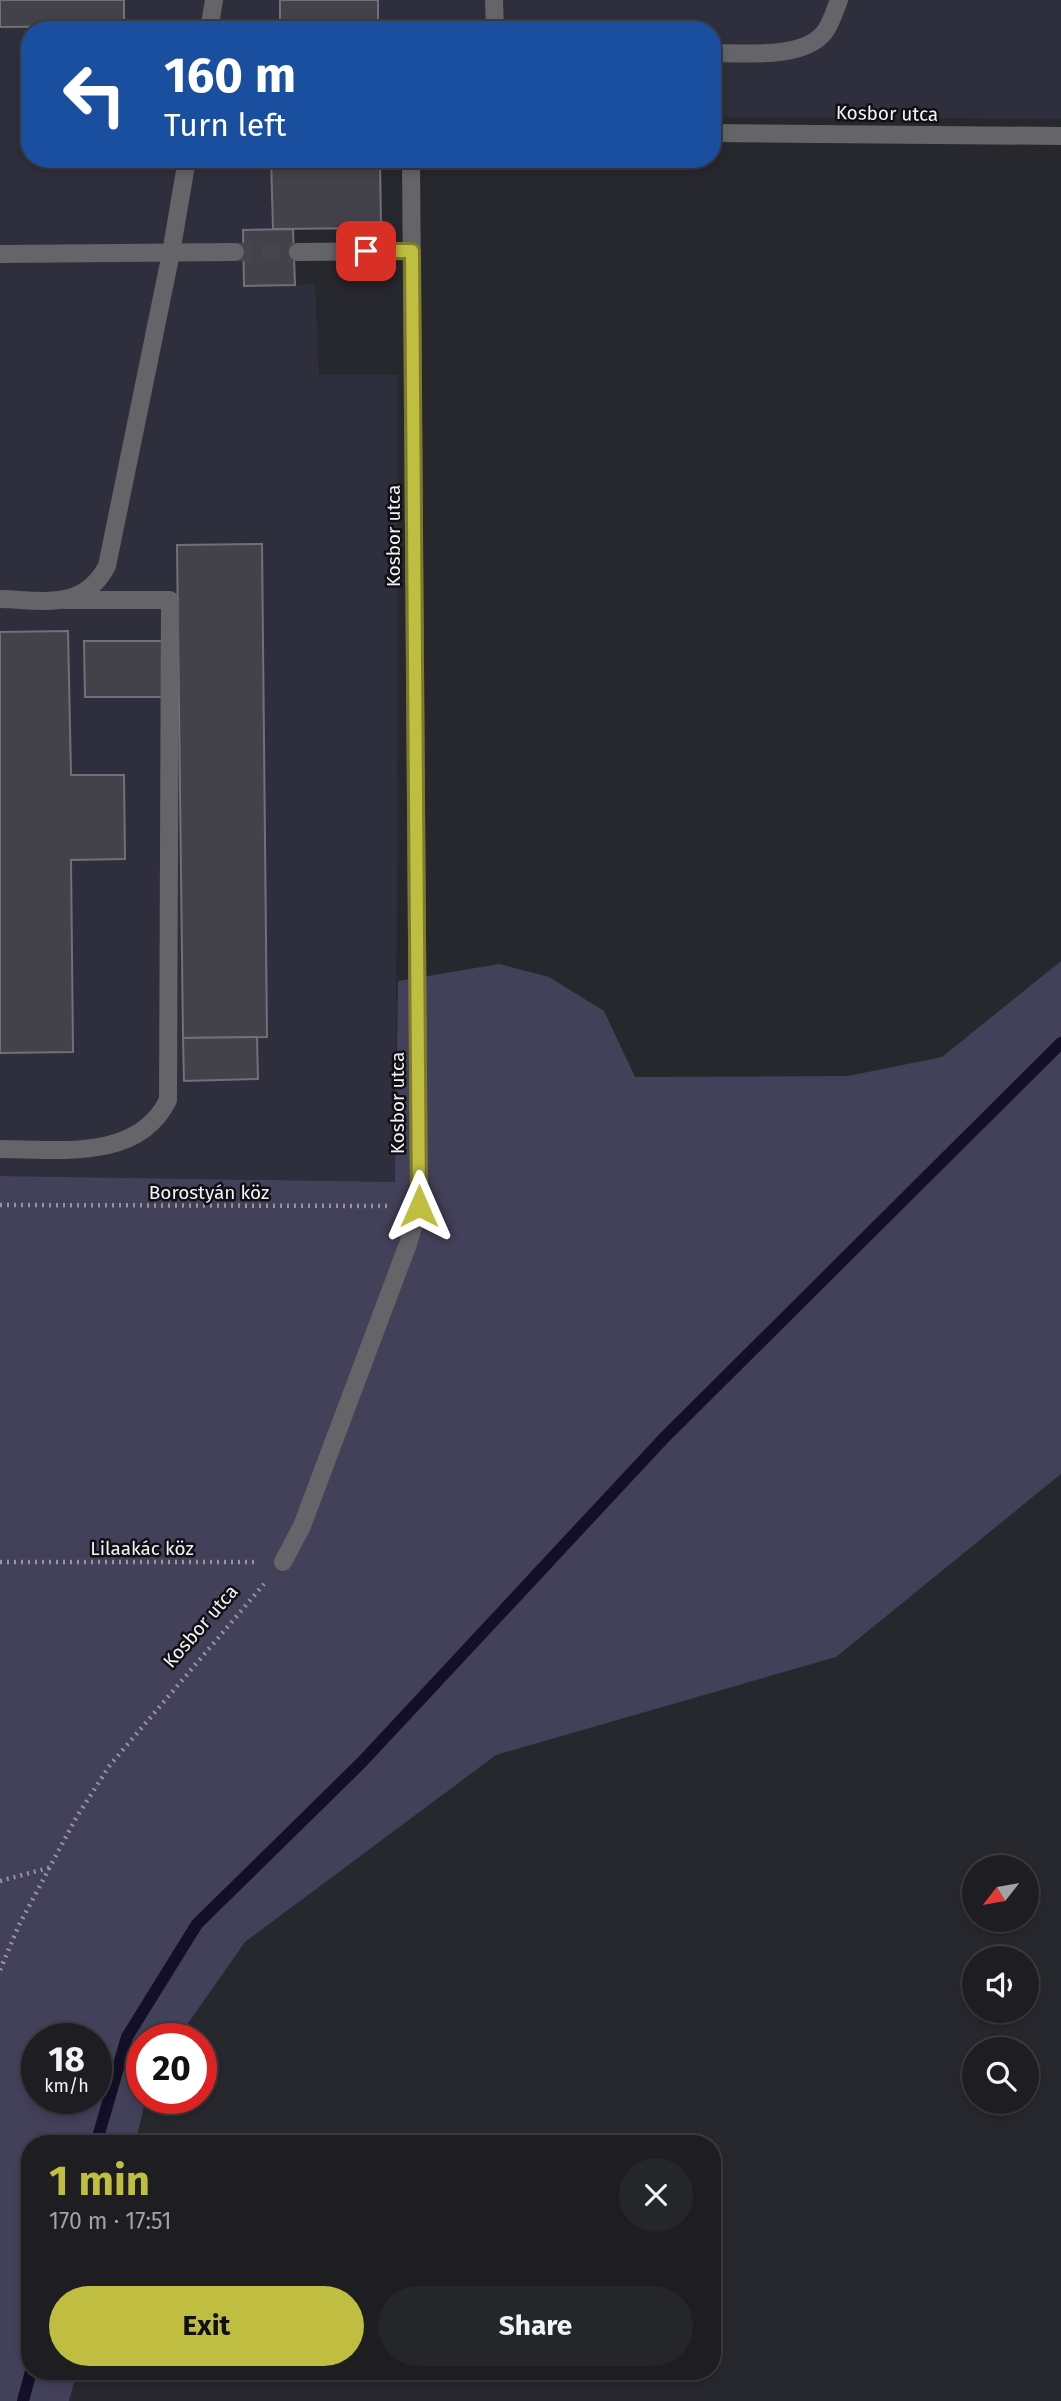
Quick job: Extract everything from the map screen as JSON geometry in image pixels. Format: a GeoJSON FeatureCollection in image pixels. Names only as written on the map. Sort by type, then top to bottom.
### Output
{"type":"FeatureCollection","features":[{"type":"Feature","properties":{"kind":"lane"},"geometry":{"type":"LineString","coordinates":[[210,21],[214,0]]}},
{"type":"Feature","properties":{"kind":"lane"},"geometry":{"type":"LineString","coordinates":[[494,0],[495,21]]}},
{"type":"Feature","properties":{"kind":"lane"},"geometry":{"type":"LineString","coordinates":[[721,53],[778,53],[805,46],[825,33],[839,0]]}},
{"type":"Feature","properties":{"kind":"lane","name":"Kosbor utca"},"geometry":{"type":"LineString","coordinates":[[721,133],[1061,136]]}},
{"type":"Feature","properties":{"kind":"lane"},"geometry":{"type":"LineString","coordinates":[[64,600],[89,590],[107,566],[171,253],[185,168]]}},
{"type":"Feature","properties":{"kind":"lane","name":"Kosbor utca"},"geometry":{"type":"LineString","coordinates":[[283,1562],[302,1526],[408,1244],[419,1206],[411,168]]}},
{"type":"Feature","properties":{"kind":"lane"},"geometry":{"type":"LineString","coordinates":[[298,252],[412,251]]}},
{"type":"Feature","properties":{"kind":"lane"},"geometry":{"type":"LineString","coordinates":[[0,254],[235,252]]}},
{"type":"Feature","properties":{"kind":"lane"},"geometry":{"type":"LineString","coordinates":[[0,599],[170,600],[167,1100],[159,1117],[118,1144],[93,1149],[0,1149]]}},
{"type":"Feature","properties":{"kind":"path","name":"Borostyán köz"},"geometry":{"type":"LineString","coordinates":[[0,1205],[419,1206]]}},
{"type":"Feature","properties":{"kind":"path","name":"Lilaakác köz"},"geometry":{"type":"LineString","coordinates":[[0,1562],[283,1562]]}},
{"type":"Feature","properties":{"kind":"path","name":"Kosbor utca"},"geometry":{"type":"LineString","coordinates":[[0,1970],[19,1925],[76,1818],[130,1738],[283,1562]]}},
{"type":"Feature","properties":{"kind":"path"},"geometry":{"type":"LineString","coordinates":[[0,1881],[52,1867]]}},
{"type":"Feature","properties":{"kind":"shaded area"},"geometry":{"type":"Polygon","coordinates":[[[0,0],[1061,0],[1061,119],[721,117],[721,21],[21,21],[21,168],[380,168],[381,228],[293,229],[295,285],[315,284],[319,375],[398,375],[396,1182],[0,1176],[0,0]]]}},
{"type":"Feature","properties":{"kind":"shaded area"},"geometry":{"type":"Polygon","coordinates":[[[1061,961],[1061,1474],[836,1657],[496,1755],[245,1942],[188,2023],[126,2023],[126,2114],[142,2114],[137,2135],[21,2135],[21,2380],[75,2380],[69,2401],[0,2401],[0,1176],[395,1182],[398,981],[499,964],[549,977],[604,1011],[635,1077],[848,1076],[942,1057],[1061,961]]]}},
{"type":"Feature","properties":{"kind":"building"},"geometry":{"type":"Polygon","coordinates":[[[0,0],[124,0],[124,21],[21,21],[21,27],[0,27],[0,0]]]}},
{"type":"Feature","properties":{"kind":"building"},"geometry":{"type":"Polygon","coordinates":[[[280,0],[378,0],[378,21],[280,21],[280,0]]]}},
{"type":"Feature","properties":{"kind":"building"},"geometry":{"type":"Polygon","coordinates":[[[271,168],[380,168],[381,228],[273,229],[271,168]]]}},
{"type":"Feature","properties":{"kind":"building"},"geometry":{"type":"Polygon","coordinates":[[[293,229],[295,285],[244,286],[243,230],[293,229]]]}},
{"type":"Feature","properties":{"kind":"building"},"geometry":{"type":"Polygon","coordinates":[[[262,544],[267,1037],[183,1038],[177,545],[262,544]]]}},
{"type":"Feature","properties":{"kind":"building"},"geometry":{"type":"Polygon","coordinates":[[[68,631],[71,775],[124,775],[125,859],[71,860],[73,1052],[0,1053],[0,632],[68,631]]]}},
{"type":"Feature","properties":{"kind":"building"},"geometry":{"type":"Polygon","coordinates":[[[84,641],[162,641],[162,697],[85,697],[84,641]]]}},
{"type":"Feature","properties":{"kind":"building"},"geometry":{"type":"Polygon","coordinates":[[[257,1037],[258,1079],[184,1081],[183,1038],[257,1037]]]}},
{"type":"Feature","properties":{"kind":"waterway"},"geometry":{"type":"LineString","coordinates":[[99,2135],[127,2037],[197,1924],[361,1763],[664,1438],[1061,1043]]}},
{"type":"Feature","properties":{"kind":"waterway"},"geometry":{"type":"LineString","coordinates":[[23,2401],[29,2380]]}},
{"type":"Feature","properties":{"kind":"tunnel"},"geometry":{"type":"LineString","coordinates":[[235,252],[298,252]]}},
{"type":"Feature","properties":{"kind":"route"},"geometry":{"type":"LineString","coordinates":[[366,251],[412,251],[419,1206]]}}]}
